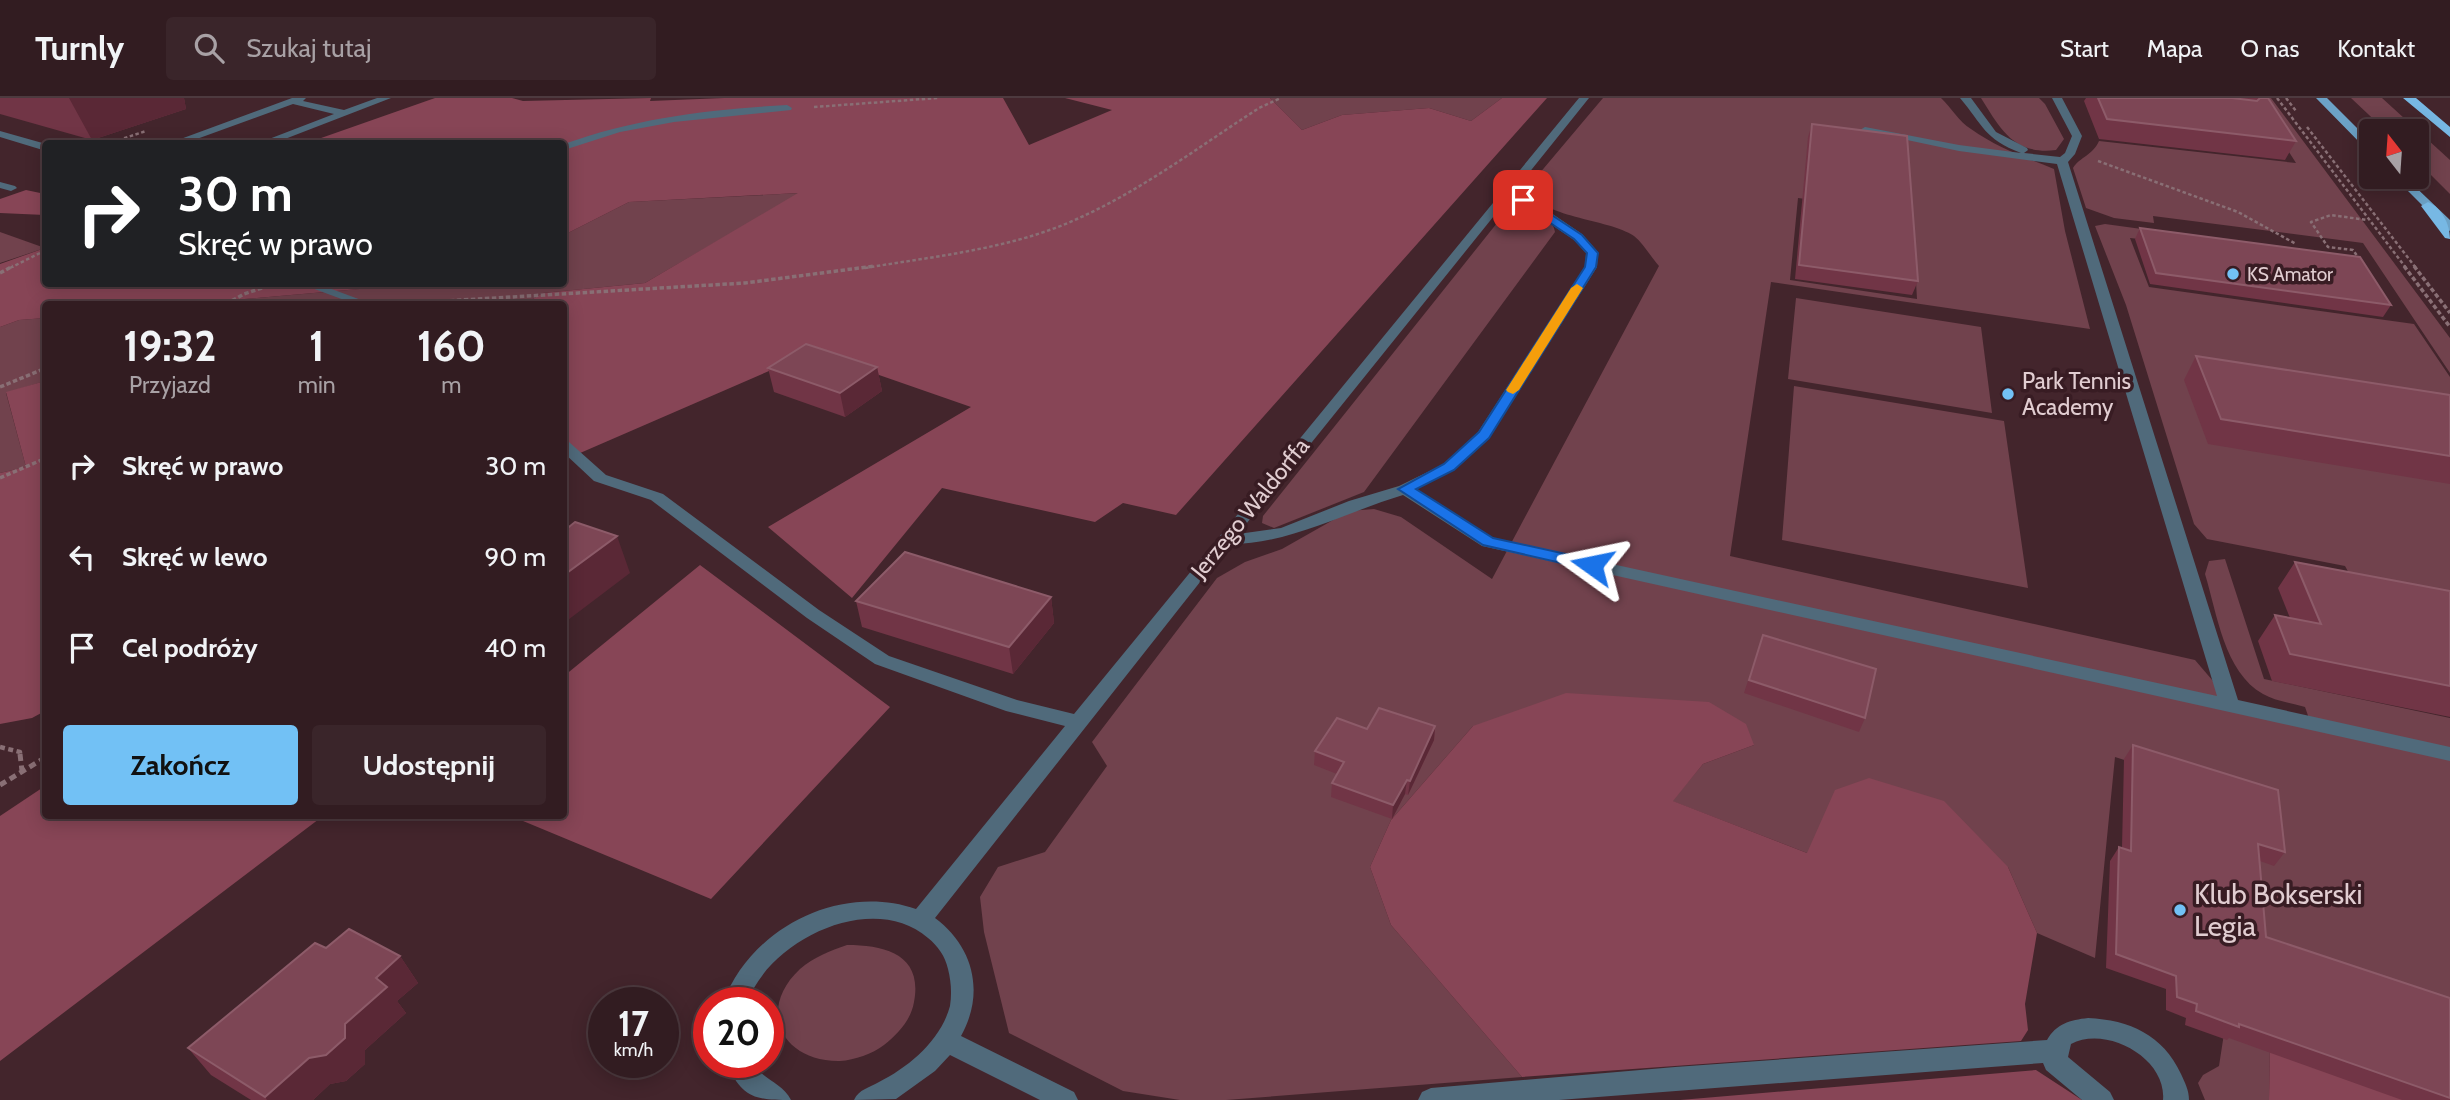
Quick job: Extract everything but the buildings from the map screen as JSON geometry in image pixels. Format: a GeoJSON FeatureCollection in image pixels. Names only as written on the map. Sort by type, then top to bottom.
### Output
{"type":"FeatureCollection","features":[{"type":"Feature","properties":{"kind":"highway"},"geometry":{"type":"LineString","coordinates":[[2409,98],[2450,133]]}},
{"type":"Feature","properties":{"kind":"highway"},"geometry":{"type":"LineString","coordinates":[[2428,206],[2450,235]]}},
{"type":"Feature","properties":{"kind":"main road"},"geometry":{"type":"LineString","coordinates":[[2321,98],[2359,136]]}},
{"type":"Feature","properties":{"kind":"main road"},"geometry":{"type":"LineString","coordinates":[[2411,189],[2450,227]]}},
{"type":"Feature","properties":{"kind":"street"},"geometry":{"type":"LineString","coordinates":[[272,140],[386,98]]}},
{"type":"Feature","properties":{"kind":"street","name":"Jerzego Waldorffa"},"geometry":{"type":"LineString","coordinates":[[920,921],[1224,539],[1584,98]]}},
{"type":"Feature","properties":{"kind":"street"},"geometry":{"type":"LineString","coordinates":[[1965,98],[1972,103],[1986,129],[2002,141],[2041,158]]}},
{"type":"Feature","properties":{"kind":"street"},"geometry":{"type":"LineString","coordinates":[[2057,98],[2077,136],[2066,158],[2230,706]]}},
{"type":"Feature","properties":{"kind":"street"},"geometry":{"type":"LineString","coordinates":[[183,140],[297,100],[343,113]]}},
{"type":"Feature","properties":{"kind":"street"},"geometry":{"type":"LineString","coordinates":[[567,146],[618,131],[691,117],[730,111],[787,108]]}},
{"type":"Feature","properties":{"kind":"street"},"geometry":{"type":"LineString","coordinates":[[1959,148],[1986,129]]}},
{"type":"Feature","properties":{"kind":"street"},"geometry":{"type":"LineString","coordinates":[[1865,130],[1959,148],[2041,158],[2066,158]]}},
{"type":"Feature","properties":{"kind":"street"},"geometry":{"type":"LineString","coordinates":[[0,134],[42,147]]}},
{"type":"Feature","properties":{"kind":"street"},"geometry":{"type":"LineString","coordinates":[[1224,539],[1247,539],[1285,532],[1355,504],[1405,489],[1449,467],[1484,435],[1591,267],[1592,253],[1578,237],[1508,189]]}},
{"type":"Feature","properties":{"kind":"street"},"geometry":{"type":"LineString","coordinates":[[316,287],[357,301]]}},
{"type":"Feature","properties":{"kind":"street"},"geometry":{"type":"LineString","coordinates":[[567,448],[600,478],[657,497],[813,614],[882,660],[1013,706],[1078,722]]}},
{"type":"Feature","properties":{"kind":"street"},"geometry":{"type":"LineString","coordinates":[[1405,489],[1488,542],[2450,754]]}},
{"type":"Feature","properties":{"kind":"street"},"geometry":{"type":"LineString","coordinates":[[742,987],[756,964],[783,938],[817,920],[853,911],[889,911],[920,921],[942,936],[956,957],[963,983],[960,1012],[947,1041],[921,1070],[888,1093],[867,1100]]}},
{"type":"Feature","properties":{"kind":"street"},"geometry":{"type":"LineString","coordinates":[[2101,1100],[2055,1062],[2053,1051],[2061,1037],[2085,1027],[2117,1031],[2145,1045],[2166,1067],[2177,1094],[2176,1100]]}},
{"type":"Feature","properties":{"kind":"street"},"geometry":{"type":"LineString","coordinates":[[947,1041],[1065,1100]]}},
{"type":"Feature","properties":{"kind":"street"},"geometry":{"type":"LineString","coordinates":[[1430,1100],[1661,1079],[2053,1051]]}},
{"type":"Feature","properties":{"kind":"street"},"geometry":{"type":"LineString","coordinates":[[747,1078],[774,1100]]}},
{"type":"Feature","properties":{"kind":"path"},"geometry":{"type":"LineString","coordinates":[[787,108],[938,98]]}},
{"type":"Feature","properties":{"kind":"path"},"geometry":{"type":"LineString","coordinates":[[444,301],[745,283],[860,269],[1000,245],[1075,220],[1125,195],[1259,108],[1281,98]]}},
{"type":"Feature","properties":{"kind":"path"},"geometry":{"type":"LineString","coordinates":[[2277,98],[2450,327]]}},
{"type":"Feature","properties":{"kind":"path"},"geometry":{"type":"LineString","coordinates":[[2286,98],[2450,313]]}},
{"type":"Feature","properties":{"kind":"path"},"geometry":{"type":"LineString","coordinates":[[2066,158],[2129,171],[2238,212],[2297,244]]}},
{"type":"Feature","properties":{"kind":"path"},"geometry":{"type":"LineString","coordinates":[[2361,262],[2353,250],[2328,247],[2311,222],[2331,215],[2378,221]]}},
{"type":"Feature","properties":{"kind":"path"},"geometry":{"type":"LineString","coordinates":[[0,273],[42,252]]}},
{"type":"Feature","properties":{"kind":"path"},"geometry":{"type":"LineString","coordinates":[[231,301],[265,287]]}},
{"type":"Feature","properties":{"kind":"path"},"geometry":{"type":"LineString","coordinates":[[0,387],[42,370]]}},
{"type":"Feature","properties":{"kind":"path"},"geometry":{"type":"LineString","coordinates":[[0,478],[42,460]]}},
{"type":"Feature","properties":{"kind":"path"},"geometry":{"type":"LineString","coordinates":[[0,747],[20,752],[22,771]]}},
{"type":"Feature","properties":{"kind":"path"},"geometry":{"type":"LineString","coordinates":[[0,785],[42,759]]}},
{"type":"Feature","properties":{"kind":"shaded area"},"geometry":{"type":"Polygon","coordinates":[[[435,98],[512,98],[523,101],[651,98],[650,101],[724,98],[1003,98],[1029,145],[1112,110],[1065,98],[1270,98],[1302,130],[1342,115],[1429,108],[1471,121],[1502,98],[1547,98],[1176,515],[1123,503],[1095,522],[942,488],[852,598],[768,527],[971,407],[813,352],[567,459],[567,301],[529,301],[543,293],[645,283],[798,193],[629,202],[567,233],[567,140],[315,140],[435,98]]]}},
{"type":"Feature","properties":{"kind":"shaded area"},"geometry":{"type":"Polygon","coordinates":[[[1270,98],[1502,98],[1471,121],[1429,108],[1342,115],[1302,130],[1270,98]]]}},
{"type":"Feature","properties":{"kind":"shaded area"},"geometry":{"type":"Polygon","coordinates":[[[1603,98],[1941,98],[1967,126],[1981,135],[2011,152],[2054,169],[2065,231],[2090,329],[1771,282],[1730,556],[2195,660],[2225,695],[2244,709],[2312,727],[2305,707],[2263,694],[2250,684],[2231,657],[2218,623],[2205,574],[2209,561],[2225,559],[2264,679],[2450,718],[2450,1019],[2257,949],[2255,802],[2115,757],[2095,958],[2037,933],[2008,867],[1807,853],[1672,801],[1703,764],[1754,745],[1473,726],[1391,820],[1370,867],[1391,925],[1522,1077],[1226,1100],[1180,1100],[1123,1091],[1009,1033],[984,932],[980,897],[998,867],[1045,852],[1107,766],[1092,742],[1217,578],[1245,562],[1282,549],[1349,511],[1374,509],[1401,517],[1492,579],[1659,266],[1634,236],[1546,206],[1535,198],[1528,187],[1603,98]],[[1798,198],[1790,280],[1917,299],[1912,213],[1798,198]]]}},
{"type":"Feature","properties":{"kind":"shaded area"},"geometry":{"type":"Polygon","coordinates":[[[1981,98],[2039,98],[2064,139],[2056,150],[2042,151],[2019,144],[2002,130],[1981,98]]]}},
{"type":"Feature","properties":{"kind":"shaded area"},"geometry":{"type":"Polygon","coordinates":[[[2161,98],[2271,98],[2450,338],[2450,373],[2363,243],[2153,216],[2154,223],[2114,218],[2086,208],[2073,168],[2099,141],[2296,163],[2273,127],[2161,98]]]}},
{"type":"Feature","properties":{"kind":"shaded area"},"geometry":{"type":"Polygon","coordinates":[[[2351,98],[2382,98],[2405,119],[2373,119],[2351,98]]]}},
{"type":"Feature","properties":{"kind":"shaded area"},"geometry":{"type":"Polygon","coordinates":[[[2429,141],[2450,160],[2450,194],[2429,173],[2429,141]]]}},
{"type":"Feature","properties":{"kind":"shaded area"},"geometry":{"type":"Polygon","coordinates":[[[26,190],[42,193],[42,215],[0,213],[0,199],[26,190]]]}},
{"type":"Feature","properties":{"kind":"shaded area"},"geometry":{"type":"Polygon","coordinates":[[[800,193],[645,283],[543,293],[529,301],[223,301],[382,287],[567,287],[567,233],[629,202],[800,193]]]}},
{"type":"Feature","properties":{"kind":"shaded area"},"geometry":{"type":"Polygon","coordinates":[[[1527,211],[1548,221],[1555,232],[1364,492],[1274,528],[1262,523],[1263,516],[1497,223],[1507,212],[1527,211]]]}},
{"type":"Feature","properties":{"kind":"shaded area"},"geometry":{"type":"Polygon","coordinates":[[[2105,224],[2149,230],[2157,241],[2130,238],[2149,287],[2414,324],[2450,377],[2450,620],[2366,604],[2345,566],[2207,539],[2194,524],[2126,305],[2095,226],[2105,224]]]}},
{"type":"Feature","properties":{"kind":"shaded area"},"geometry":{"type":"Polygon","coordinates":[[[0,232],[42,247],[42,249],[0,263],[0,232]]]}},
{"type":"Feature","properties":{"kind":"shaded area"},"geometry":{"type":"Polygon","coordinates":[[[42,249],[42,287],[382,287],[223,301],[42,301],[42,318],[19,320],[0,327],[0,264],[42,249]]]}},
{"type":"Feature","properties":{"kind":"shaded area"},"geometry":{"type":"Polygon","coordinates":[[[1796,298],[1981,327],[1992,413],[1788,379],[1796,298]]]}},
{"type":"Feature","properties":{"kind":"shaded area"},"geometry":{"type":"Polygon","coordinates":[[[42,318],[42,382],[6,393],[26,467],[0,473],[0,327],[19,320],[42,318]]]}},
{"type":"Feature","properties":{"kind":"shaded area"},"geometry":{"type":"Polygon","coordinates":[[[42,382],[42,713],[32,718],[0,724],[0,473],[26,467],[6,392],[42,382]]]}},
{"type":"Feature","properties":{"kind":"shaded area"},"geometry":{"type":"Polygon","coordinates":[[[1794,386],[2004,421],[2028,588],[1782,540],[1794,386]]]}},
{"type":"Feature","properties":{"kind":"shaded area"},"geometry":{"type":"Polygon","coordinates":[[[700,565],[890,707],[711,899],[518,819],[567,819],[567,674],[700,565]]]}},
{"type":"Feature","properties":{"kind":"shaded area"},"geometry":{"type":"Polygon","coordinates":[[[1566,693],[1709,702],[1746,724],[1754,745],[1703,764],[1673,801],[1807,853],[1835,790],[1869,778],[1944,801],[2008,867],[2037,933],[2025,1004],[2028,1030],[2021,1041],[1522,1077],[1391,925],[1370,867],[1391,820],[1473,726],[1566,693]]]}},
{"type":"Feature","properties":{"kind":"shaded area"},"geometry":{"type":"Polygon","coordinates":[[[42,788],[42,819],[319,819],[0,1061],[0,816],[42,788]]]}},
{"type":"Feature","properties":{"kind":"shaded area"},"geometry":{"type":"Polygon","coordinates":[[[847,945],[875,947],[898,956],[907,963],[913,973],[914,1002],[910,1015],[894,1036],[869,1054],[840,1061],[820,1059],[803,1053],[790,1043],[784,1034],[784,992],[787,985],[800,969],[828,952],[847,945]]]}},
{"type":"Feature","properties":{"kind":"shaded area"},"geometry":{"type":"Polygon","coordinates":[[[2225,1027],[2270,1044],[2269,1100],[2205,1100],[2198,1083],[2203,1075],[2219,1066],[2225,1027]]]}},
{"type":"Feature","properties":{"kind":"shaded area"},"geometry":{"type":"Polygon","coordinates":[[[2270,1044],[2417,1100],[2269,1100],[2270,1044]]]}},
{"type":"Feature","properties":{"kind":"shaded area"},"geometry":{"type":"Polygon","coordinates":[[[2036,1070],[2082,1100],[1680,1100],[2036,1070]]]}},
{"type":"Feature","properties":{"kind":"slow traffic"},"geometry":{"type":"LineString","coordinates":[[1513,390],[1577,288]]}},
{"type":"Feature","properties":{"kind":"place","name":"KS Amator"},"geometry":{"type":"Point","coordinates":[2233,274]}},
{"type":"Feature","properties":{"kind":"place","name":"Park Tennis Academy"},"geometry":{"type":"Point","coordinates":[2008,394]}},
{"type":"Feature","properties":{"kind":"place","name":"Klub Bokserski Legia"},"geometry":{"type":"Point","coordinates":[2180,910]}},
{"type":"Feature","properties":{"kind":"route"},"geometry":{"type":"LineString","coordinates":[[1523,200],[1578,237],[1592,253],[1591,267],[1484,435],[1449,467],[1405,489],[1488,542],[1592,565]]}}]}
